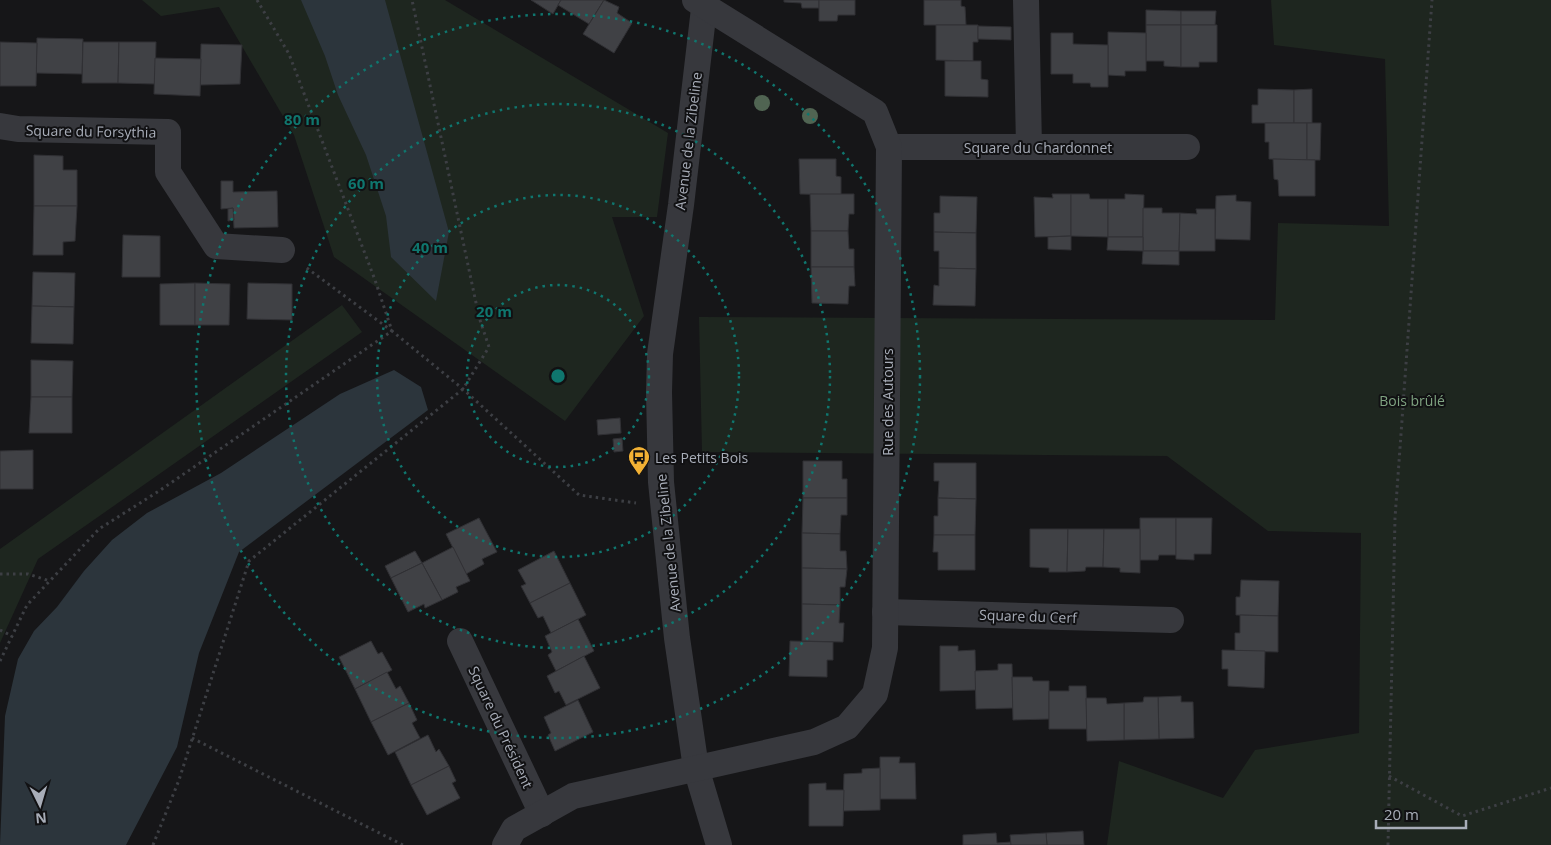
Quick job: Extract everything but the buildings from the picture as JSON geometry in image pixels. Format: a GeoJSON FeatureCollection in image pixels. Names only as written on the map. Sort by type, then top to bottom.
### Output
{"type":"FeatureCollection","features":[{"type":"Feature","properties":{"kind":"street"},"geometry":{"type":"LineString","coordinates":[[1026,0],[1029,147]]}},
{"type":"Feature","properties":{"kind":"street","name":"Rue des Autours"},"geometry":{"type":"LineString","coordinates":[[505,845],[514,829],[573,796],[814,742],[846,727],[875,694],[885,648],[889,148],[875,112],[701,2]]}},
{"type":"Feature","properties":{"kind":"street","name":"Avenue de la Zibeline"},"geometry":{"type":"LineString","coordinates":[[701,2],[681,204],[660,354],[660,467],[677,638],[696,768],[719,845]]}},
{"type":"Feature","properties":{"kind":"street","name":"Square du Forsythia"},"geometry":{"type":"LineString","coordinates":[[0,126],[18,129],[168,132],[168,172],[216,246],[282,250]]}},
{"type":"Feature","properties":{"kind":"street","name":"Square du Chardonnet"},"geometry":{"type":"LineString","coordinates":[[889,148],[1187,147]]}},
{"type":"Feature","properties":{"kind":"street","name":"Square du Cerf"},"geometry":{"type":"LineString","coordinates":[[885,612],[1171,620]]}},
{"type":"Feature","properties":{"kind":"street","name":"Square du Président"},"geometry":{"type":"LineString","coordinates":[[460,641],[542,814]]}},
{"type":"Feature","properties":{"kind":"path"},"geometry":{"type":"LineString","coordinates":[[257,0],[289,54],[375,280],[392,331]]}},
{"type":"Feature","properties":{"kind":"path"},"geometry":{"type":"LineString","coordinates":[[153,845],[192,738],[250,561],[463,389],[489,347],[479,317],[412,0]]}},
{"type":"Feature","properties":{"kind":"path"},"geometry":{"type":"LineString","coordinates":[[1388,845],[1395,518],[1432,0]]}},
{"type":"Feature","properties":{"kind":"path"},"geometry":{"type":"LineString","coordinates":[[282,250],[392,331],[463,389],[579,495],[664,507]]}},
{"type":"Feature","properties":{"kind":"path"},"geometry":{"type":"LineString","coordinates":[[0,661],[27,605],[99,529],[167,486],[392,331]]}},
{"type":"Feature","properties":{"kind":"path"},"geometry":{"type":"LineString","coordinates":[[0,574],[28,574],[50,581]]}},
{"type":"Feature","properties":{"kind":"path"},"geometry":{"type":"LineString","coordinates":[[0,630],[12,636]]}},
{"type":"Feature","properties":{"kind":"path"},"geometry":{"type":"LineString","coordinates":[[192,738],[403,845]]}},
{"type":"Feature","properties":{"kind":"path"},"geometry":{"type":"LineString","coordinates":[[1389,776],[1462,816],[1551,788]]}},
{"type":"Feature","properties":{"kind":"green space"},"geometry":{"type":"Polygon","coordinates":[[[142,0],[445,0],[668,133],[657,217],[612,217],[644,316],[565,421],[334,257],[294,135],[219,7],[161,16],[142,0]]]}},
{"type":"Feature","properties":{"kind":"green space","name":"Bois brûlé"},"geometry":{"type":"Polygon","coordinates":[[[1271,0],[1551,0],[1551,845],[1107,845],[1119,761],[1223,798],[1255,750],[1359,733],[1361,533],[1268,531],[1167,456],[702,452],[699,317],[1275,320],[1278,223],[1389,226],[1385,59],[1274,45],[1271,0]]]}},
{"type":"Feature","properties":{"kind":"green space"},"geometry":{"type":"Polygon","coordinates":[[[342,305],[362,332],[38,559],[0,643],[0,549],[342,305]]]}},
{"type":"Feature","properties":{"kind":"shaded area"},"geometry":{"type":"Polygon","coordinates":[[[301,0],[385,0],[449,232],[436,301],[391,257],[386,216],[366,155],[338,95],[325,56],[301,0]]]}},
{"type":"Feature","properties":{"kind":"shaded area"},"geometry":{"type":"Polygon","coordinates":[[[394,370],[421,387],[428,410],[239,552],[199,653],[177,747],[126,845],[0,845],[5,716],[18,659],[34,631],[57,607],[84,571],[112,540],[147,513],[221,473],[340,394],[394,370]]]}},
{"type":"Feature","properties":{"kind":"place","name":"Les Petits Bois"},"geometry":{"type":"Point","coordinates":[639,476]}}]}
